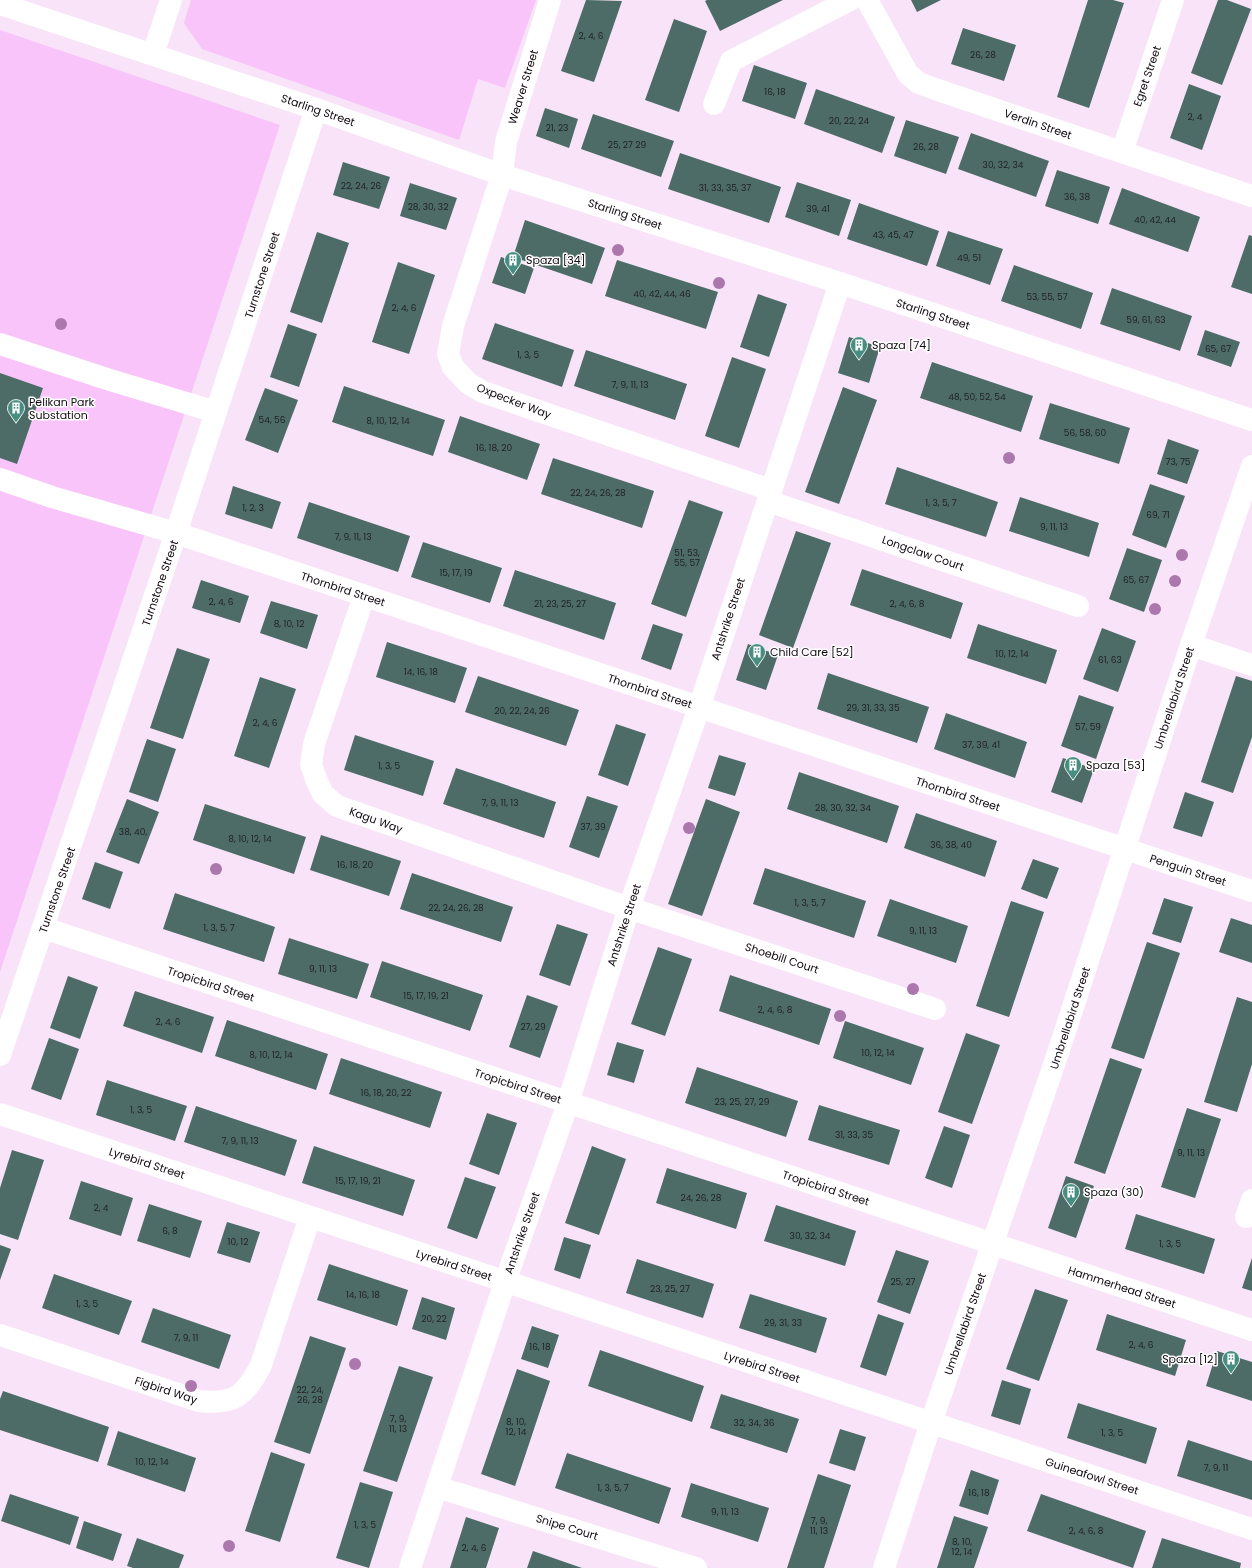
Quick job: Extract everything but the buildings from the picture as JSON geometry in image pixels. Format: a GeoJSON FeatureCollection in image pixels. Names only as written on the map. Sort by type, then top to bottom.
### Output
{"type":"FeatureCollection","features":[{"type":"Feature","properties":{"kind":"street"},"geometry":{"type":"LineString","coordinates":[[153,54],[171,0]]}},
{"type":"Feature","properties":{"kind":"street","name":"Weaver Street"},"geometry":{"type":"LineString","coordinates":[[502,175],[506,142],[550,0]]}},
{"type":"Feature","properties":{"kind":"street"},"geometry":{"type":"LineString","coordinates":[[714,104],[731,61],[850,0]]}},
{"type":"Feature","properties":{"kind":"street","name":"Verdin Street"},"geometry":{"type":"LineString","coordinates":[[867,0],[900,62],[908,74],[919,83],[935,90],[1252,196]]}},
{"type":"Feature","properties":{"kind":"street","name":"Egret Street"},"geometry":{"type":"LineString","coordinates":[[1122,152],[1173,0]]}},
{"type":"Feature","properties":{"kind":"street","name":"Starling Street"},"geometry":{"type":"LineString","coordinates":[[0,4],[316,109],[502,175],[840,283],[1252,420]]}},
{"type":"Feature","properties":{"kind":"street","name":"Turnstone Street"},"geometry":{"type":"LineString","coordinates":[[0,1055],[176,533],[316,109]]}},
{"type":"Feature","properties":{"kind":"street","name":"Oxpecker Way"},"geometry":{"type":"LineString","coordinates":[[502,175],[454,326],[448,354],[453,367],[468,383],[483,392],[769,495]]}},
{"type":"Feature","properties":{"kind":"street","name":"Antshrike Street"},"geometry":{"type":"LineString","coordinates":[[410,1568],[505,1282],[568,1103],[629,908],[699,708],[840,283]]}},
{"type":"Feature","properties":{"kind":"street"},"geometry":{"type":"LineString","coordinates":[[0,344],[107,379],[216,412]]}},
{"type":"Feature","properties":{"kind":"street","name":"Umbrellabird Street"},"geometry":{"type":"LineString","coordinates":[[884,1568],[931,1423],[1058,1053],[1191,645],[1252,466]]}},
{"type":"Feature","properties":{"kind":"street","name":"Thornbird Street"},"geometry":{"type":"LineString","coordinates":[[0,479],[52,497],[176,533],[1124,849]]}},
{"type":"Feature","properties":{"kind":"street","name":"Longclaw Court"},"geometry":{"type":"LineString","coordinates":[[769,495],[1078,606]]}},
{"type":"Feature","properties":{"kind":"street","name":"Kagu Way"},"geometry":{"type":"LineString","coordinates":[[364,596],[314,744],[311,764],[323,794],[337,806],[368,818],[629,908]]}},
{"type":"Feature","properties":{"kind":"street"},"geometry":{"type":"LineString","coordinates":[[1191,645],[1252,666]]}},
{"type":"Feature","properties":{"kind":"street","name":"Penguin Street"},"geometry":{"type":"LineString","coordinates":[[1124,849],[1252,891]]}},
{"type":"Feature","properties":{"kind":"street","name":"Shoebill Court"},"geometry":{"type":"LineString","coordinates":[[629,908],[935,1009]]}},
{"type":"Feature","properties":{"kind":"street","name":"Tropicbird Street"},"geometry":{"type":"LineString","coordinates":[[44,928],[992,1244]]}},
{"type":"Feature","properties":{"kind":"street","name":"Lyrebird Street"},"geometry":{"type":"LineString","coordinates":[[0,1114],[931,1423]]}},
{"type":"Feature","properties":{"kind":"street","name":"Figbird Way"},"geometry":{"type":"LineString","coordinates":[[0,1335],[198,1401],[216,1403],[230,1400],[244,1391],[252,1382],[261,1365],[310,1217]]}},
{"type":"Feature","properties":{"kind":"street","name":"Hammerhead Street"},"geometry":{"type":"LineString","coordinates":[[992,1244],[1252,1330]]}},
{"type":"Feature","properties":{"kind":"street","name":"Guineafowl Street"},"geometry":{"type":"LineString","coordinates":[[931,1423],[1252,1529]]}},
{"type":"Feature","properties":{"kind":"street","name":"Snipe Court"},"geometry":{"type":"LineString","coordinates":[[437,1487],[696,1568]]}},
{"type":"Feature","properties":{"kind":"shaded area"},"geometry":{"type":"Polygon","coordinates":[[[191,0],[536,0],[505,88],[478,79],[459,140],[202,49],[184,23],[191,0]]]}},
{"type":"Feature","properties":{"kind":"shaded area"},"geometry":{"type":"Polygon","coordinates":[[[0,30],[280,125],[0,972],[0,30]]]}},
{"type":"Feature","properties":{"kind":"place","name":"Spaza [34]"},"geometry":{"type":"Point","coordinates":[513,275]}},
{"type":"Feature","properties":{"kind":"place","name":"Spaza [74]"},"geometry":{"type":"Point","coordinates":[859,360]}},
{"type":"Feature","properties":{"kind":"place","name":"Pelikan Park Substation"},"geometry":{"type":"Point","coordinates":[16,423]}},
{"type":"Feature","properties":{"kind":"place","name":"Child Care [52]"},"geometry":{"type":"Point","coordinates":[757,667]}},
{"type":"Feature","properties":{"kind":"place","name":"Spaza [53]"},"geometry":{"type":"Point","coordinates":[1073,780]}},
{"type":"Feature","properties":{"kind":"place","name":"Spaza (30)"},"geometry":{"type":"Point","coordinates":[1071,1207]}},
{"type":"Feature","properties":{"kind":"place","name":"Spaza [12]"},"geometry":{"type":"Point","coordinates":[1231,1374]}}]}
